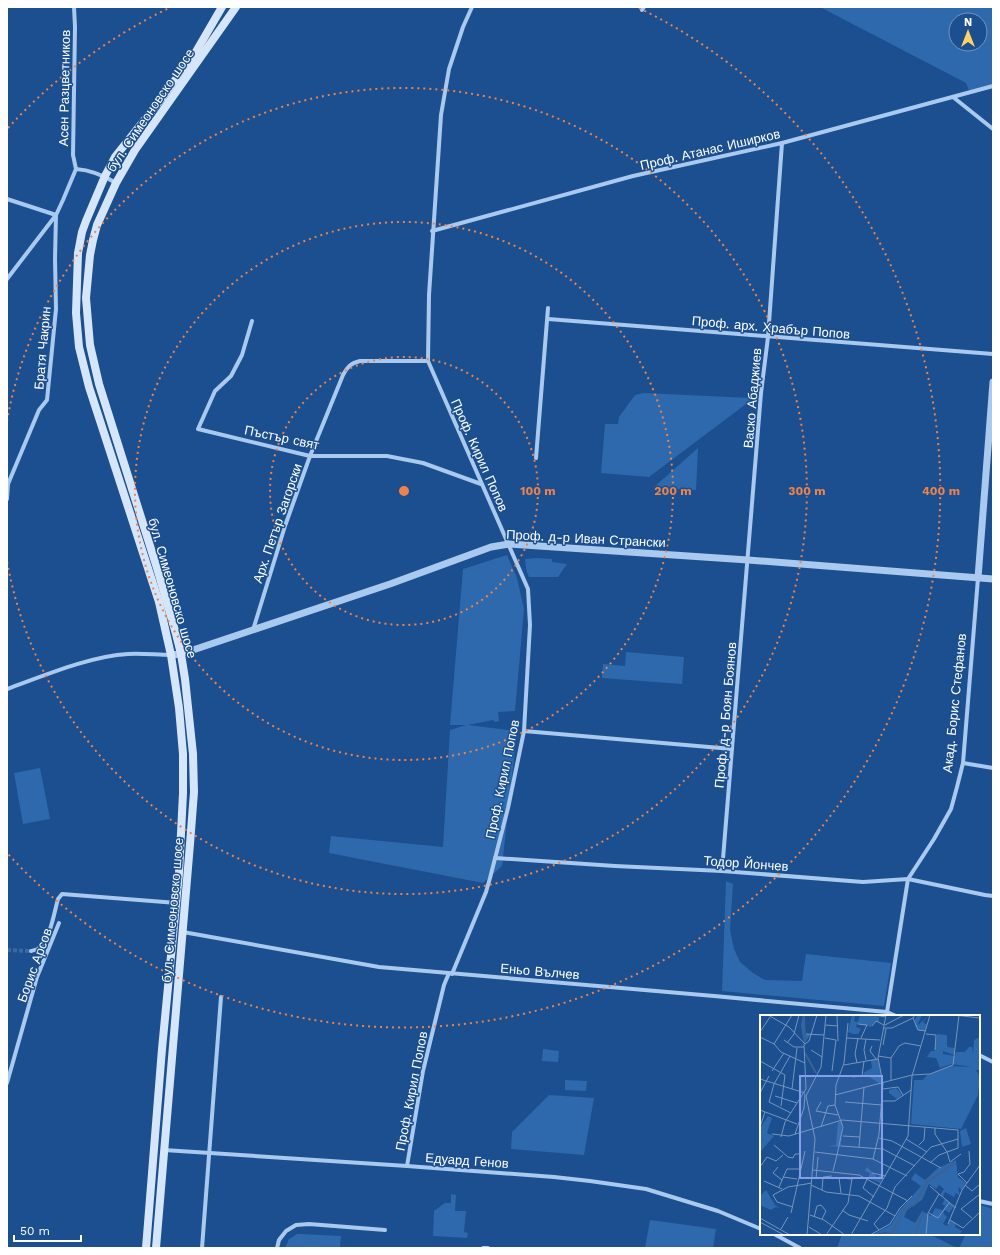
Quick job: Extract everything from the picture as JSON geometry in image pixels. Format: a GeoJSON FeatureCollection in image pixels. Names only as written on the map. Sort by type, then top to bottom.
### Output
{"type":"FeatureCollection","features":[{"type":"Feature","properties":{"kind":"main road","name":"бул. Симеоновско шосе"},"geometry":{"type":"LineString","coordinates":[[146,1248],[162,1049],[181,844],[184,772],[179,708],[171,655],[158,602],[88,387],[79,347],[76,313],[78,253],[82,232],[86,221],[105,176],[115,157],[162,98],[197,50],[222,7]]}},
{"type":"Feature","properties":{"kind":"main road","name":"бул. Симеоновско шосе"},"geometry":{"type":"LineString","coordinates":[[156,1248],[183,932],[194,773],[188,705],[176,634],[157,568],[101,392],[90,345],[86,308],[90,255],[97,225],[116,183],[139,144],[236,7]]}},
{"type":"Feature","properties":{"kind":"street","name":"Асен Разцветников"},"geometry":{"type":"LineString","coordinates":[[74,7],[73,155],[76,169]]}},
{"type":"Feature","properties":{"kind":"street","name":"Проф. Кирил Попов"},"geometry":{"type":"LineString","coordinates":[[407,1166],[423,1071],[444,985],[451,973],[486,892],[508,808],[524,730],[530,625],[528,589],[428,361],[428,295],[441,115],[448,69],[472,7]]}},
{"type":"Feature","properties":{"kind":"street","name":"Проф. Атанас Иширков"},"geometry":{"type":"LineString","coordinates":[[432,231],[633,176],[782,143],[993,86]]}},
{"type":"Feature","properties":{"kind":"street"},"geometry":{"type":"LineString","coordinates":[[953,97],[993,129]]}},
{"type":"Feature","properties":{"kind":"street","name":"Васко Абаджиев"},"geometry":{"type":"LineString","coordinates":[[748,560],[761,401],[768,337],[782,143]]}},
{"type":"Feature","properties":{"kind":"street"},"geometry":{"type":"LineString","coordinates":[[7,279],[56,214],[76,169],[87,170],[105,176],[116,183]]}},
{"type":"Feature","properties":{"kind":"street"},"geometry":{"type":"LineString","coordinates":[[7,199],[56,214]]}},
{"type":"Feature","properties":{"kind":"street","name":"Братя Чакрин"},"geometry":{"type":"LineString","coordinates":[[7,498],[8,484],[39,410],[47,400],[56,309],[56,214]]}},
{"type":"Feature","properties":{"kind":"street"},"geometry":{"type":"LineString","coordinates":[[536,458],[548,308]]}},
{"type":"Feature","properties":{"kind":"street","name":"Проф. арх. Храбър Попов"},"geometry":{"type":"LineString","coordinates":[[548,319],[993,354]]}},
{"type":"Feature","properties":{"kind":"street","name":"Пъстър свят"},"geometry":{"type":"LineString","coordinates":[[252,321],[242,354],[231,376],[215,391],[198,429],[310,456],[387,456],[423,463],[481,484]]}},
{"type":"Feature","properties":{"kind":"street","name":"Арх. Петър Загорски"},"geometry":{"type":"LineString","coordinates":[[253,630],[285,526],[310,456],[347,368],[353,363],[360,361],[428,361]]}},
{"type":"Feature","properties":{"kind":"street","name":"Акад. Борис Стефанов"},"geometry":{"type":"LineString","coordinates":[[887,1012],[908,879],[934,839],[950,809],[963,763],[993,382]]}},
{"type":"Feature","properties":{"kind":"street","name":"Проф. д-р Иван Странски"},"geometry":{"type":"LineString","coordinates":[[171,655],[180,654],[390,584],[491,547],[509,544],[748,560],[993,579]]}},
{"type":"Feature","properties":{"kind":"street","name":"Проф. д-р Боян Боянов"},"geometry":{"type":"LineString","coordinates":[[722,871],[748,560]]}},
{"type":"Feature","properties":{"kind":"street"},"geometry":{"type":"LineString","coordinates":[[7,690],[70,667],[114,655],[129,653],[171,655]]}},
{"type":"Feature","properties":{"kind":"street"},"geometry":{"type":"LineString","coordinates":[[524,730],[732,749]]}},
{"type":"Feature","properties":{"kind":"street"},"geometry":{"type":"LineString","coordinates":[[963,763],[993,768]]}},
{"type":"Feature","properties":{"kind":"street","name":"Тодор Йончев"},"geometry":{"type":"LineString","coordinates":[[495,858],[722,871],[863,882],[908,879],[993,896]]}},
{"type":"Feature","properties":{"kind":"street","name":"Борис Арсов"},"geometry":{"type":"LineString","coordinates":[[31,951],[37,950],[47,936],[58,899],[62,894],[185,904]]}},
{"type":"Feature","properties":{"kind":"street","name":"Борис Арсов"},"geometry":{"type":"LineString","coordinates":[[7,1083],[37,977],[59,923]]}},
{"type":"Feature","properties":{"kind":"street","name":"Еньо Вълчев"},"geometry":{"type":"LineString","coordinates":[[183,932],[379,967],[887,1012],[894,1015]]}},
{"type":"Feature","properties":{"kind":"street"},"geometry":{"type":"LineString","coordinates":[[202,1248],[208,1152],[221,997]]}},
{"type":"Feature","properties":{"kind":"street"},"geometry":{"type":"LineString","coordinates":[[980,1056],[993,1062]]}},
{"type":"Feature","properties":{"kind":"street","name":"Едуард Генов"},"geometry":{"type":"LineString","coordinates":[[164,1150],[554,1177],[646,1189],[718,1211],[760,1229]]}},
{"type":"Feature","properties":{"kind":"street"},"geometry":{"type":"LineString","coordinates":[[980,1201],[993,1204]]}},
{"type":"Feature","properties":{"kind":"street"},"geometry":{"type":"LineString","coordinates":[[276,1248],[278,1240],[286,1231],[296,1225],[309,1224],[385,1230]]}},
{"type":"Feature","properties":{"kind":"street"},"geometry":{"type":"LineString","coordinates":[[776,1235],[800,1248]]}},
{"type":"Feature","properties":{"kind":"shaded area"},"geometry":{"type":"Polygon","coordinates":[[[820,7],[992,7],[993,87],[970,93],[966,83],[820,7]]]}},
{"type":"Feature","properties":{"kind":"shaded area"},"geometry":{"type":"Polygon","coordinates":[[[644,393],[750,398],[750,401],[649,477],[601,473],[605,424],[618,424],[619,417],[635,395],[644,393]]]}},
{"type":"Feature","properties":{"kind":"shaded area"},"geometry":{"type":"Polygon","coordinates":[[[698,448],[696,490],[653,488],[698,448]]]}},
{"type":"Feature","properties":{"kind":"shaded area"},"geometry":{"type":"Polygon","coordinates":[[[507,555],[517,578],[524,609],[515,711],[498,712],[499,721],[495,722],[493,720],[468,725],[517,731],[502,866],[483,883],[329,853],[331,836],[443,847],[450,730],[466,725],[450,725],[463,569],[507,555]]]}},
{"type":"Feature","properties":{"kind":"shaded area"},"geometry":{"type":"Polygon","coordinates":[[[525,559],[552,559],[552,562],[567,564],[558,577],[529,577],[525,559]]]}},
{"type":"Feature","properties":{"kind":"shaded area"},"geometry":{"type":"Polygon","coordinates":[[[626,652],[684,657],[682,684],[602,678],[603,664],[625,666],[626,652]]]}},
{"type":"Feature","properties":{"kind":"shaded area"},"geometry":{"type":"Polygon","coordinates":[[[40,768],[50,819],[23,824],[14,773],[40,768]]]}},
{"type":"Feature","properties":{"kind":"shaded area"},"geometry":{"type":"Polygon","coordinates":[[[726,881],[733,884],[730,930],[734,949],[740,962],[753,973],[765,980],[802,981],[806,954],[891,963],[884,1006],[722,991],[726,881]]]}},
{"type":"Feature","properties":{"kind":"shaded area"},"geometry":{"type":"Polygon","coordinates":[[[543,1049],[559,1051],[558,1062],[542,1061],[543,1049]]]}},
{"type":"Feature","properties":{"kind":"shaded area"},"geometry":{"type":"Polygon","coordinates":[[[565,1080],[587,1081],[586,1091],[565,1090],[565,1080]]]}},
{"type":"Feature","properties":{"kind":"shaded area"},"geometry":{"type":"Polygon","coordinates":[[[549,1095],[594,1098],[584,1155],[511,1149],[512,1132],[549,1095]]]}},
{"type":"Feature","properties":{"kind":"shaded area"},"geometry":{"type":"Polygon","coordinates":[[[451,1194],[456,1195],[455,1211],[466,1211],[464,1232],[468,1233],[467,1238],[433,1236],[434,1211],[445,1203],[451,1203],[451,1194]]]}},
{"type":"Feature","properties":{"kind":"shaded area"},"geometry":{"type":"Polygon","coordinates":[[[981,1205],[993,1209],[993,1248],[959,1248],[966,1235],[980,1235],[981,1205]]]}},
{"type":"Feature","properties":{"kind":"shaded area"},"geometry":{"type":"Polygon","coordinates":[[[650,1220],[716,1229],[713,1248],[645,1248],[650,1220]]]}},
{"type":"Feature","properties":{"kind":"shaded area"},"geometry":{"type":"Polygon","coordinates":[[[297,1234],[341,1236],[340,1248],[285,1248],[289,1239],[297,1234]]]}},
{"type":"Feature","properties":{"kind":"shaded area"},"geometry":{"type":"Polygon","coordinates":[[[842,1235],[931,1235],[957,1248],[837,1248],[842,1235]]]}},
{"type":"Feature","properties":{"kind":"tunnel"},"geometry":{"type":"LineString","coordinates":[[7,950],[31,951]]}}]}
